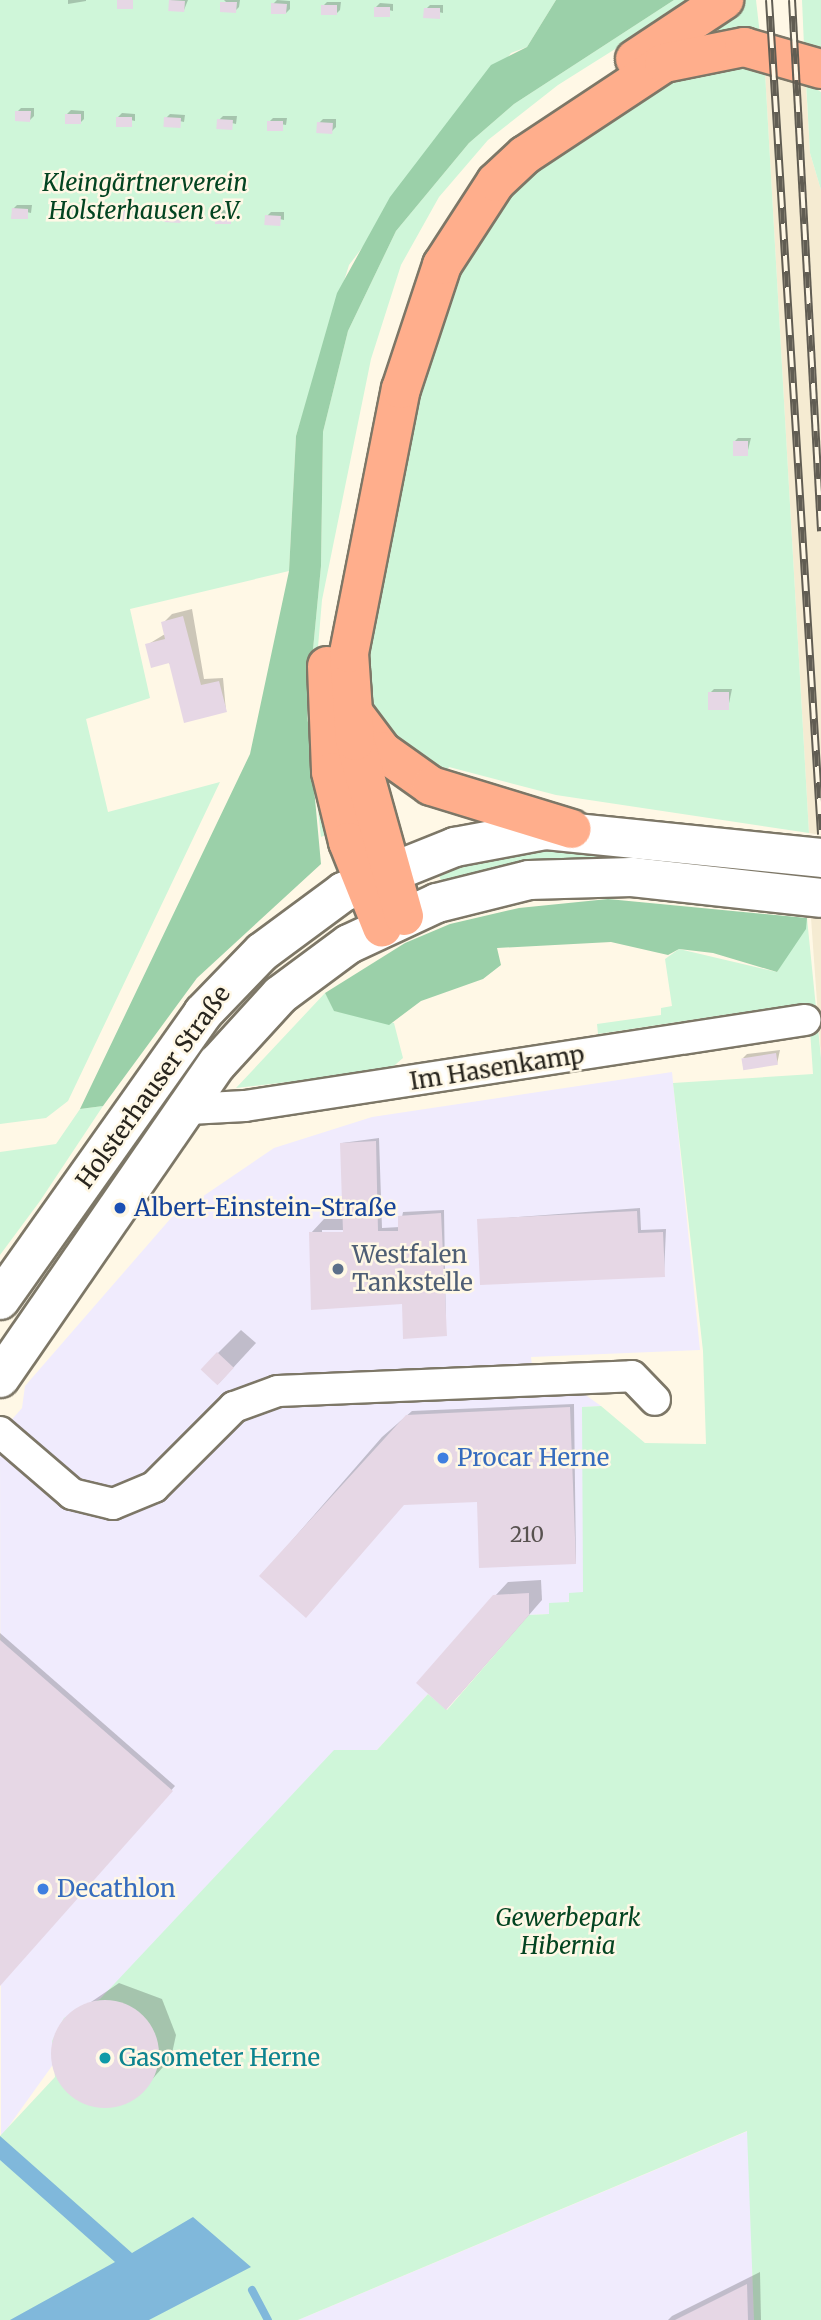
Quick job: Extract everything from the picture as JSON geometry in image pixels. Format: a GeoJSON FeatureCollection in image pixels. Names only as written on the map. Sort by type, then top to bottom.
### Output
{"type":"FeatureCollection","features":[{"type":"Feature","properties":{"kind":"highway"},"geometry":{"type":"LineString","coordinates":[[393,921],[331,772],[326,680],[349,548],[410,290],[442,229],[496,158],[548,116],[724,0]]}},
{"type":"Feature","properties":{"kind":"highway"},"geometry":{"type":"LineString","coordinates":[[376,876],[350,707],[349,653],[413,342],[442,265],[496,183],[557,129],[664,63],[744,47],[821,69]]}},
{"type":"Feature","properties":{"kind":"highway"},"geometry":{"type":"LineString","coordinates":[[350,707],[382,751],[431,786],[572,829]]}},
{"type":"Feature","properties":{"kind":"main road","name":"Holsterhauser Straße"},"geometry":{"type":"LineString","coordinates":[[0,1300],[230,982],[290,928],[376,876],[470,843],[572,829],[813,857]]}},
{"type":"Feature","properties":{"kind":"main road","name":"Holsterhauser Straße"},"geometry":{"type":"LineString","coordinates":[[0,1378],[250,1023],[308,972],[393,921],[492,887],[573,876],[813,897]]}},
{"type":"Feature","properties":{"kind":"street","name":"Im Hasenkamp"},"geometry":{"type":"LineString","coordinates":[[188,1109],[245,1106],[804,1020]]}},
{"type":"Feature","properties":{"kind":"street"},"geometry":{"type":"LineString","coordinates":[[0,1432],[72,1494],[121,1504],[154,1487],[234,1407],[278,1391],[632,1376],[655,1400]]}},
{"type":"Feature","properties":{"kind":"shaded area"},"geometry":{"type":"Polygon","coordinates":[[[765,72],[806,86],[810,153],[821,190],[821,835],[809,833],[765,72]]]}},
{"type":"Feature","properties":{"kind":"shaded area"},"geometry":{"type":"Polygon","coordinates":[[[811,918],[821,919],[821,1058],[811,918]]]}},
{"type":"Feature","properties":{"kind":"shaded area"},"geometry":{"type":"Polygon","coordinates":[[[672,1072],[700,1350],[531,1357],[535,1390],[580,1391],[601,1406],[583,1407],[583,1592],[549,1614],[529,1615],[446,1710],[428,1694],[377,1750],[100,1999],[1,2137],[0,1433],[22,1408],[25,1386],[171,1218],[274,1148],[372,1117],[672,1072]]]}},
{"type":"Feature","properties":{"kind":"shaded area"},"geometry":{"type":"Polygon","coordinates":[[[748,2131],[754,2320],[298,2320],[303,2318],[748,2131]]]}},
{"type":"Feature","properties":{"kind":"green space","name":"Kleingärtnerverein Holsterhausen e.V."},"geometry":{"type":"Polygon","coordinates":[[[0,0],[556,0],[527,47],[511,53],[349,265],[296,436],[289,571],[130,609],[150,698],[86,719],[108,812],[220,782],[68,1101],[46,1118],[0,1124],[0,0]]]}},
{"type":"Feature","properties":{"kind":"green space"},"geometry":{"type":"Polygon","coordinates":[[[556,0],[674,0],[514,104],[469,143],[396,231],[348,331],[323,432],[321,566],[307,712],[321,864],[197,978],[103,1106],[80,1109],[250,754],[289,571],[296,436],[337,293],[390,197],[491,65],[527,47],[556,0]]]}},
{"type":"Feature","properties":{"kind":"green space"},"geometry":{"type":"Polygon","coordinates":[[[674,0],[693,0],[558,85],[488,140],[439,197],[401,265],[371,359],[322,600],[314,694],[333,832],[321,837],[307,712],[321,566],[323,432],[348,331],[396,231],[469,143],[514,104],[674,0]]]}},
{"type":"Feature","properties":{"kind":"green space"},"geometry":{"type":"Polygon","coordinates":[[[743,0],[756,0],[760,35],[688,37],[743,0]]]}},
{"type":"Feature","properties":{"kind":"green space"},"geometry":{"type":"Polygon","coordinates":[[[802,0],[821,0],[821,55],[804,46],[802,0]]]}},
{"type":"Feature","properties":{"kind":"green space"},"geometry":{"type":"Polygon","coordinates":[[[743,65],[765,72],[809,833],[556,795],[449,767],[444,778],[421,767],[364,702],[369,631],[425,363],[451,283],[501,205],[561,150],[669,84],[743,65]]]}},
{"type":"Feature","properties":{"kind":"green space"},"geometry":{"type":"Polygon","coordinates":[[[806,82],[821,92],[821,190],[810,153],[806,82]]]}},
{"type":"Feature","properties":{"kind":"green space"},"geometry":{"type":"Polygon","coordinates":[[[543,846],[806,868],[806,883],[443,886],[436,867],[543,846]]]}},
{"type":"Feature","properties":{"kind":"green space"},"geometry":{"type":"Polygon","coordinates":[[[608,899],[807,918],[806,929],[777,972],[713,953],[679,949],[668,955],[611,942],[497,948],[501,965],[483,979],[421,1001],[389,1025],[334,1011],[325,993],[405,943],[450,924],[519,908],[608,899]]]}},
{"type":"Feature","properties":{"kind":"green space","name":"Gewerbepark Hibernia"},"geometry":{"type":"Polygon","coordinates":[[[807,918],[821,1058],[821,2320],[754,2320],[747,2131],[298,2320],[0,2320],[0,2136],[55,2077],[52,2041],[64,2018],[100,1999],[334,1750],[377,1750],[428,1694],[447,1710],[529,1615],[549,1614],[549,1603],[569,1602],[569,1593],[583,1592],[582,1407],[601,1406],[645,1443],[706,1444],[703,1351],[673,1083],[813,1074],[809,1015],[797,1004],[598,1034],[597,1024],[661,1015],[661,1008],[672,1006],[665,959],[679,949],[777,972],[807,918]]]}},
{"type":"Feature","properties":{"kind":"green space"},"geometry":{"type":"Polygon","coordinates":[[[325,993],[335,1011],[394,1023],[403,1058],[389,1070],[236,1088],[325,993]]]}},
{"type":"Feature","properties":{"kind":"green space"},"geometry":{"type":"Polygon","coordinates":[[[103,1106],[40,1201],[0,1255],[0,1152],[56,1144],[80,1109],[103,1106]]]}},
{"type":"Feature","properties":{"kind":"water"},"geometry":{"type":"Polygon","coordinates":[[[0,2136],[132,2253],[193,2217],[251,2267],[149,2320],[10,2320],[115,2262],[0,2160],[0,2136]]]}},
{"type":"Feature","properties":{"kind":"building"},"geometry":{"type":"Polygon","coordinates":[[[117,0],[133,0],[133,9],[117,9],[117,0]]]}},
{"type":"Feature","properties":{"kind":"building"},"geometry":{"type":"Polygon","coordinates":[[[169,0],[185,1],[184,12],[168,11],[169,0]]]}},
{"type":"Feature","properties":{"kind":"building"},"geometry":{"type":"Polygon","coordinates":[[[220,2],[237,2],[236,13],[220,12],[220,2]]]}},
{"type":"Feature","properties":{"kind":"building"},"geometry":{"type":"Polygon","coordinates":[[[271,3],[287,4],[286,14],[271,14],[271,3]]]}},
{"type":"Feature","properties":{"kind":"building"},"geometry":{"type":"Polygon","coordinates":[[[321,5],[337,5],[337,15],[321,15],[321,5]]]}},
{"type":"Feature","properties":{"kind":"building"},"geometry":{"type":"Polygon","coordinates":[[[374,7],[390,7],[390,17],[374,17],[374,7]]]}},
{"type":"Feature","properties":{"kind":"building"},"geometry":{"type":"Polygon","coordinates":[[[424,8],[440,8],[440,19],[423,18],[424,8]]]}},
{"type":"Feature","properties":{"kind":"building"},"geometry":{"type":"Polygon","coordinates":[[[15,111],[31,111],[30,122],[15,121],[15,111]]]}},
{"type":"Feature","properties":{"kind":"building"},"geometry":{"type":"Polygon","coordinates":[[[65,114],[81,114],[81,124],[65,124],[65,114]]]}},
{"type":"Feature","properties":{"kind":"building"},"geometry":{"type":"Polygon","coordinates":[[[116,117],[132,117],[132,127],[116,127],[116,117]]]}},
{"type":"Feature","properties":{"kind":"building"},"geometry":{"type":"Polygon","coordinates":[[[164,117],[181,118],[180,128],[163,127],[164,117]]]}},
{"type":"Feature","properties":{"kind":"building"},"geometry":{"type":"Polygon","coordinates":[[[217,119],[233,120],[232,130],[216,129],[217,119]]]}},
{"type":"Feature","properties":{"kind":"building"},"geometry":{"type":"Polygon","coordinates":[[[267,121],[283,121],[283,131],[267,131],[267,121]]]}},
{"type":"Feature","properties":{"kind":"building"},"geometry":{"type":"Polygon","coordinates":[[[317,122],[333,123],[332,134],[316,133],[317,122]]]}},
{"type":"Feature","properties":{"kind":"building"},"geometry":{"type":"Polygon","coordinates":[[[12,208],[28,209],[28,219],[11,219],[12,208]]]}},
{"type":"Feature","properties":{"kind":"building"},"geometry":{"type":"Polygon","coordinates":[[[63,210],[80,210],[80,220],[63,220],[63,210]]]}},
{"type":"Feature","properties":{"kind":"building"},"geometry":{"type":"Polygon","coordinates":[[[114,211],[130,211],[130,221],[114,221],[114,211]]]}},
{"type":"Feature","properties":{"kind":"building"},"geometry":{"type":"Polygon","coordinates":[[[165,212],[181,213],[180,223],[164,222],[165,212]]]}},
{"type":"Feature","properties":{"kind":"building"},"geometry":{"type":"Polygon","coordinates":[[[215,214],[231,214],[231,224],[215,224],[215,214]]]}},
{"type":"Feature","properties":{"kind":"building"},"geometry":{"type":"Polygon","coordinates":[[[265,215],[281,216],[280,226],[264,225],[265,215]]]}},
{"type":"Feature","properties":{"kind":"building"},"geometry":{"type":"Polygon","coordinates":[[[733,441],[748,441],[748,456],[733,456],[733,441]]]}},
{"type":"Feature","properties":{"kind":"building"},"geometry":{"type":"Polygon","coordinates":[[[183,616],[201,685],[219,681],[227,712],[184,723],[169,663],[151,668],[145,644],[165,639],[161,622],[183,616]]]}},
{"type":"Feature","properties":{"kind":"building"},"geometry":{"type":"Polygon","coordinates":[[[708,692],[729,692],[729,710],[708,710],[708,692]]]}},
{"type":"Feature","properties":{"kind":"building"},"geometry":{"type":"Polygon","coordinates":[[[776,1053],[778,1065],[743,1070],[741,1058],[776,1053]]]}},
{"type":"Feature","properties":{"kind":"building"},"geometry":{"type":"Polygon","coordinates":[[[376,1141],[378,1231],[398,1231],[398,1216],[441,1213],[447,1336],[403,1339],[402,1304],[311,1310],[309,1232],[343,1232],[340,1143],[376,1141]]]}},
{"type":"Feature","properties":{"kind":"building"},"geometry":{"type":"Polygon","coordinates":[[[637,1211],[638,1233],[663,1232],[665,1277],[480,1285],[477,1219],[637,1211]]]}},
{"type":"Feature","properties":{"kind":"building"},"geometry":{"type":"Polygon","coordinates":[[[217,1352],[234,1368],[217,1385],[201,1370],[217,1352]]]}},
{"type":"Feature","properties":{"kind":"building"},"geometry":{"type":"Polygon","coordinates":[[[570,1407],[576,1564],[479,1568],[477,1502],[404,1505],[306,1618],[259,1576],[406,1415],[570,1407]]]}},
{"type":"Feature","properties":{"kind":"building"},"geometry":{"type":"Polygon","coordinates":[[[529,1593],[529,1615],[446,1710],[416,1683],[493,1595],[529,1593]]]}},
{"type":"Feature","properties":{"kind":"building","name":"Decathlon"},"geometry":{"type":"Polygon","coordinates":[[[0,1640],[173,1791],[0,1986],[0,1640]]]}},
{"type":"Feature","properties":{"kind":"building","name":"Gasometer Herne"},"geometry":{"type":"Polygon","coordinates":[[[105,2000],[126,2004],[143,2016],[155,2033],[159,2054],[155,2075],[143,2092],[126,2104],[105,2108],[84,2104],[67,2092],[55,2075],[51,2054],[55,2033],[67,2016],[84,2004],[105,2000]]]}},
{"type":"Feature","properties":{"kind":"building"},"geometry":{"type":"Polygon","coordinates":[[[747,2284],[748,2320],[675,2320],[747,2284]]]}},
{"type":"Feature","properties":{"kind":"waterway"},"geometry":{"type":"LineString","coordinates":[[252,2290],[268,2320]]}},
{"type":"Feature","properties":{"kind":"railway"},"geometry":{"type":"LineString","coordinates":[[769,0],[821,834]]}},
{"type":"Feature","properties":{"kind":"railway"},"geometry":{"type":"LineString","coordinates":[[792,0],[821,531]]}},
{"type":"Feature","properties":{"kind":"place","name":"Albert-Einstein-Straße"},"geometry":{"type":"Point","coordinates":[120,1208]}},
{"type":"Feature","properties":{"kind":"place","name":"Westfalen Tankstelle"},"geometry":{"type":"Point","coordinates":[338,1269]}},
{"type":"Feature","properties":{"kind":"place","name":"Procar Herne"},"geometry":{"type":"Point","coordinates":[443,1458]}},
{"type":"Feature","properties":{"kind":"place","name":"Decathlon"},"geometry":{"type":"Point","coordinates":[43,1889]}},
{"type":"Feature","properties":{"kind":"place","name":"Gasometer Herne"},"geometry":{"type":"Point","coordinates":[105,2058]}}]}
